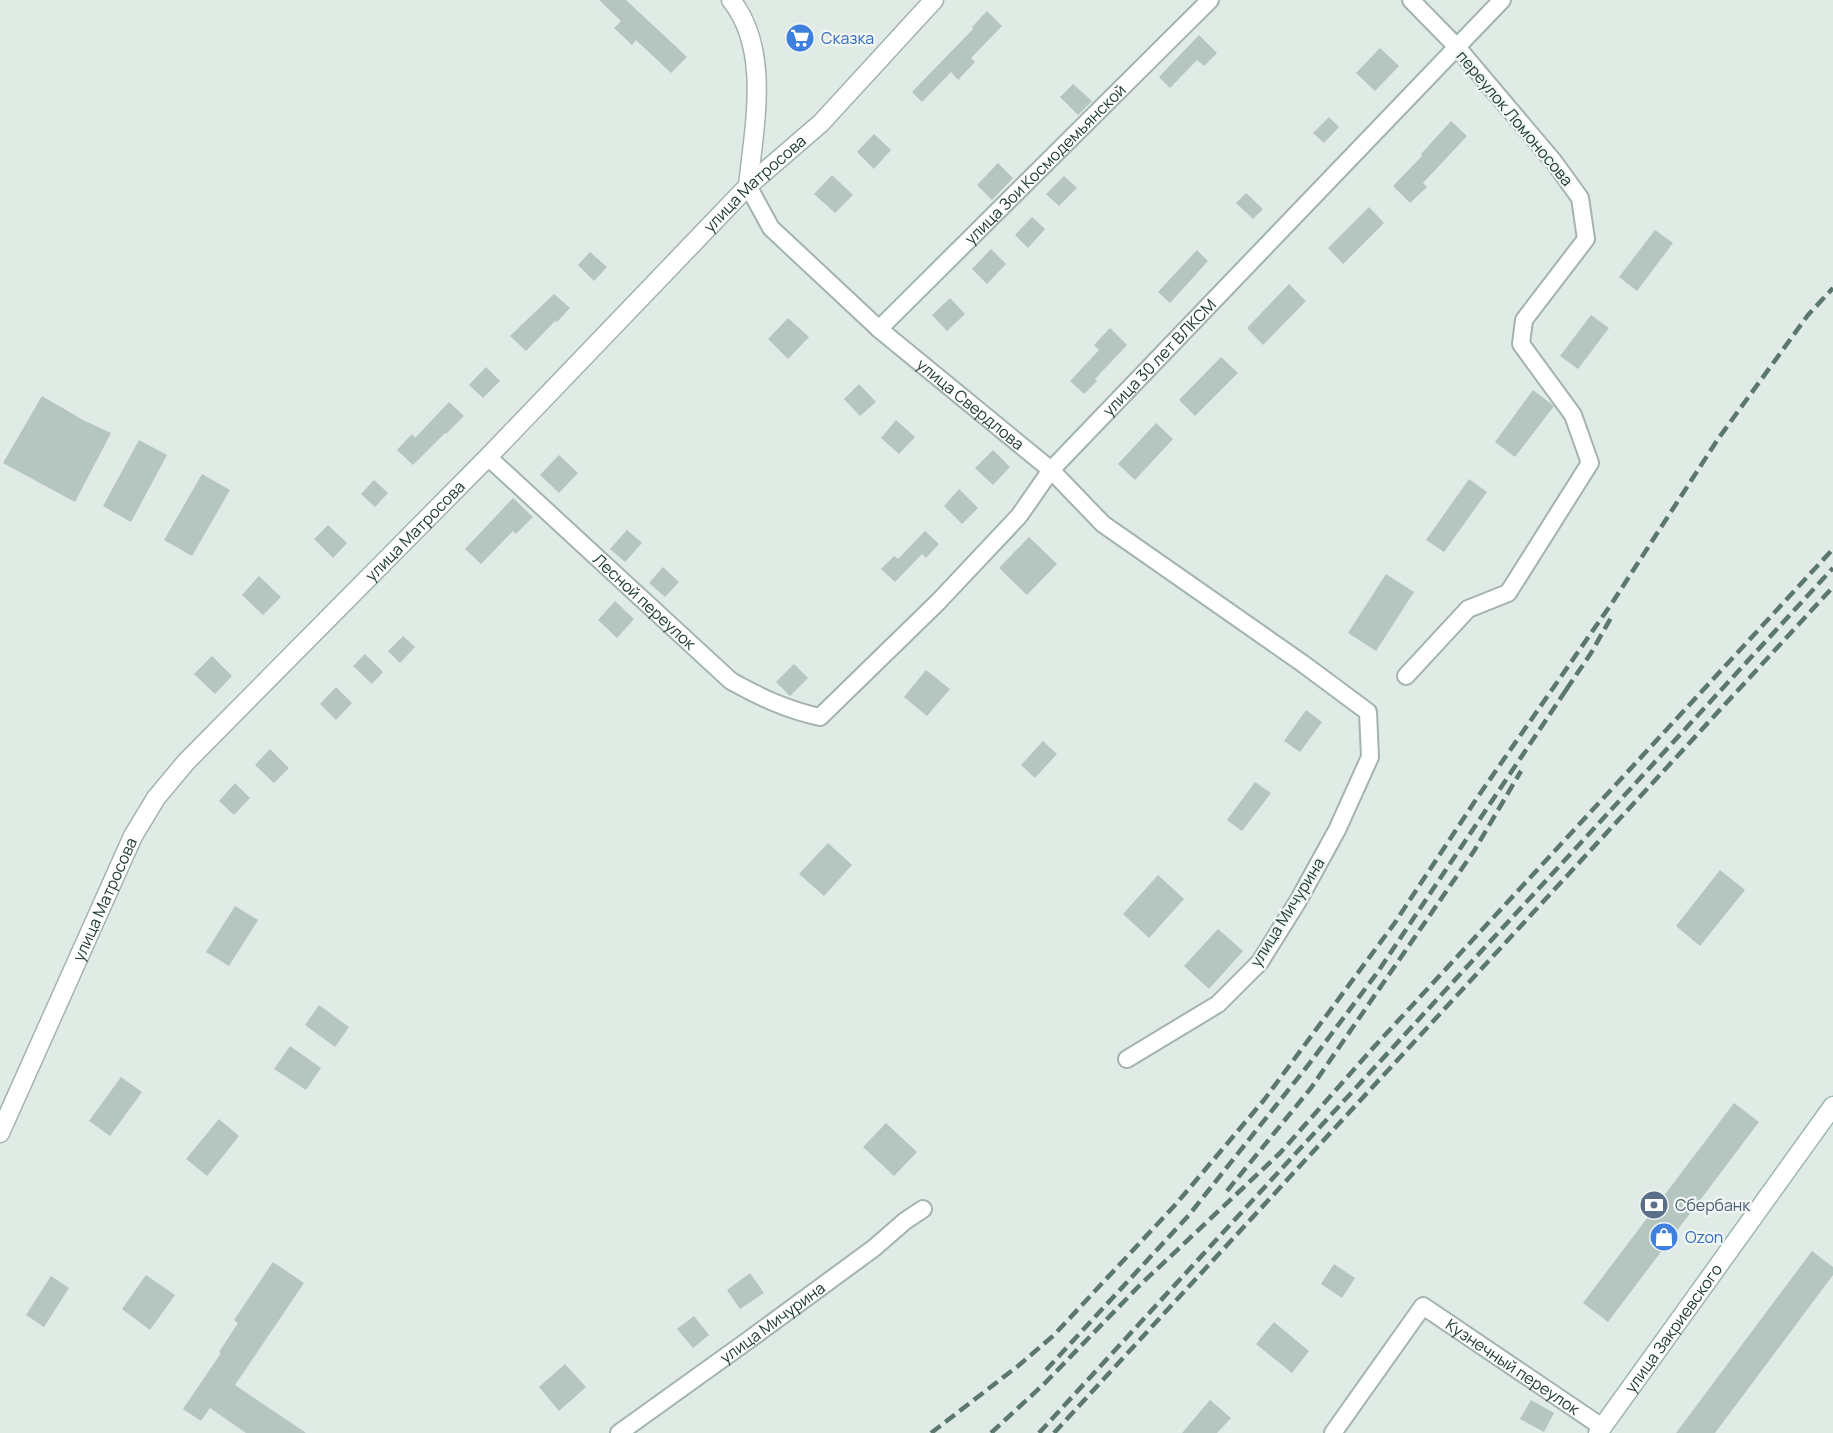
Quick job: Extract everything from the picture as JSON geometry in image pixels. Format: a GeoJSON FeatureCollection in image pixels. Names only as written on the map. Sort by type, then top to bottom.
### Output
{"type":"FeatureCollection","features":[{"type":"Feature","properties":{"kind":"street"},"geometry":{"type":"LineString","coordinates":[[731,0],[741,13],[752,39],[755,68],[757,106],[748,186]]}},
{"type":"Feature","properties":{"kind":"street","name":"улица Матросова"},"geometry":{"type":"LineString","coordinates":[[0,1133],[133,836],[156,798],[186,762],[488,457],[748,186],[821,123],[934,0]]}},
{"type":"Feature","properties":{"kind":"street","name":"улица Зои Космодемьянской"},"geometry":{"type":"LineString","coordinates":[[879,329],[1210,0]]}},
{"type":"Feature","properties":{"kind":"street","name":"переулок Ломоносова"},"geometry":{"type":"LineString","coordinates":[[1406,675],[1468,609],[1508,593],[1590,463],[1573,415],[1521,344],[1524,320],[1586,239],[1580,198],[1554,162],[1456,46],[1411,0]]}},
{"type":"Feature","properties":{"kind":"street","name":"улица 30 лет ВЛКСМ"},"geometry":{"type":"LineString","coordinates":[[820,717],[938,602],[1019,516],[1051,470],[1502,0]]}},
{"type":"Feature","properties":{"kind":"street","name":"улица Свердлова"},"geometry":{"type":"LineString","coordinates":[[748,186],[771,228],[879,329],[1051,470],[1103,524],[1368,712]]}},
{"type":"Feature","properties":{"kind":"street","name":"Лесной переулок"},"geometry":{"type":"LineString","coordinates":[[488,457],[731,681],[769,702],[800,713],[820,717]]}},
{"type":"Feature","properties":{"kind":"street","name":"улица Мичурина"},"geometry":{"type":"LineString","coordinates":[[1127,1059],[1218,1004],[1260,962],[1298,901],[1337,830],[1370,757],[1368,712]]}},
{"type":"Feature","properties":{"kind":"street","name":"улица Закриевского"},"geometry":{"type":"LineString","coordinates":[[1600,1430],[1833,1106]]}},
{"type":"Feature","properties":{"kind":"street","name":"улица Мичурина"},"geometry":{"type":"LineString","coordinates":[[619,1433],[874,1248],[905,1221],[923,1209]]}},
{"type":"Feature","properties":{"kind":"street","name":"Кузнечный переулок"},"geometry":{"type":"LineString","coordinates":[[1334,1433],[1423,1306],[1600,1430]]}},
{"type":"Feature","properties":{"kind":"building"},"geometry":{"type":"Polygon","coordinates":[[[599,0],[626,0],[687,57],[671,73],[636,40],[632,45],[614,28],[621,21],[599,0]]]}},
{"type":"Feature","properties":{"kind":"building"},"geometry":{"type":"Polygon","coordinates":[[[987,11],[1002,26],[971,58],[975,62],[958,80],[951,72],[922,102],[912,92],[973,29],[972,27],[987,11]]]}},
{"type":"Feature","properties":{"kind":"building"},"geometry":{"type":"Polygon","coordinates":[[[1199,35],[1217,53],[1204,66],[1197,60],[1170,88],[1159,77],[1199,35]]]}},
{"type":"Feature","properties":{"kind":"building"},"geometry":{"type":"Polygon","coordinates":[[[1380,48],[1399,66],[1375,91],[1356,73],[1380,48]]]}},
{"type":"Feature","properties":{"kind":"building"},"geometry":{"type":"Polygon","coordinates":[[[1073,84],[1092,101],[1078,115],[1060,97],[1073,84]]]}},
{"type":"Feature","properties":{"kind":"building"},"geometry":{"type":"Polygon","coordinates":[[[1329,117],[1339,127],[1324,143],[1313,133],[1329,117]]]}},
{"type":"Feature","properties":{"kind":"building"},"geometry":{"type":"Polygon","coordinates":[[[1451,121],[1467,136],[1423,183],[1427,187],[1410,203],[1393,186],[1451,121]]]}},
{"type":"Feature","properties":{"kind":"building"},"geometry":{"type":"Polygon","coordinates":[[[874,134],[891,150],[874,169],[857,152],[874,134]]]}},
{"type":"Feature","properties":{"kind":"building"},"geometry":{"type":"Polygon","coordinates":[[[998,163],[1013,178],[992,200],[977,185],[998,163]]]}},
{"type":"Feature","properties":{"kind":"building"},"geometry":{"type":"Polygon","coordinates":[[[832,175],[853,195],[835,213],[814,194],[832,175]]]}},
{"type":"Feature","properties":{"kind":"building"},"geometry":{"type":"Polygon","coordinates":[[[1064,176],[1077,188],[1059,206],[1046,194],[1064,176]]]}},
{"type":"Feature","properties":{"kind":"building"},"geometry":{"type":"Polygon","coordinates":[[[1246,193],[1263,209],[1253,219],[1236,203],[1246,193]]]}},
{"type":"Feature","properties":{"kind":"building"},"geometry":{"type":"Polygon","coordinates":[[[1369,207],[1384,223],[1343,264],[1328,248],[1369,207]]]}},
{"type":"Feature","properties":{"kind":"building"},"geometry":{"type":"Polygon","coordinates":[[[1032,217],[1045,229],[1028,248],[1015,235],[1032,217]]]}},
{"type":"Feature","properties":{"kind":"building"},"geometry":{"type":"Polygon","coordinates":[[[1655,230],[1673,243],[1637,291],[1619,277],[1655,230]]]}},
{"type":"Feature","properties":{"kind":"building"},"geometry":{"type":"Polygon","coordinates":[[[991,249],[1006,264],[987,284],[972,269],[991,249]]]}},
{"type":"Feature","properties":{"kind":"building"},"geometry":{"type":"Polygon","coordinates":[[[1197,250],[1208,261],[1170,303],[1158,292],[1197,250]]]}},
{"type":"Feature","properties":{"kind":"building"},"geometry":{"type":"Polygon","coordinates":[[[590,252],[607,267],[594,281],[578,265],[590,252]]]}},
{"type":"Feature","properties":{"kind":"building"},"geometry":{"type":"Polygon","coordinates":[[[1289,284],[1306,301],[1263,345],[1247,328],[1289,284]]]}},
{"type":"Feature","properties":{"kind":"building"},"geometry":{"type":"Polygon","coordinates":[[[554,294],[570,308],[526,351],[510,336],[554,294]]]}},
{"type":"Feature","properties":{"kind":"building"},"geometry":{"type":"Polygon","coordinates":[[[950,298],[965,314],[947,331],[932,315],[950,298]]]}},
{"type":"Feature","properties":{"kind":"building"},"geometry":{"type":"Polygon","coordinates":[[[1591,315],[1609,328],[1578,369],[1560,356],[1591,315]]]}},
{"type":"Feature","properties":{"kind":"building"},"geometry":{"type":"Polygon","coordinates":[[[788,318],[809,337],[788,359],[768,339],[788,318]]]}},
{"type":"Feature","properties":{"kind":"building"},"geometry":{"type":"Polygon","coordinates":[[[1110,328],[1127,345],[1084,394],[1070,381],[1099,350],[1094,345],[1110,328]]]}},
{"type":"Feature","properties":{"kind":"building"},"geometry":{"type":"Polygon","coordinates":[[[1221,357],[1238,373],[1195,416],[1179,400],[1221,357]]]}},
{"type":"Feature","properties":{"kind":"building"},"geometry":{"type":"Polygon","coordinates":[[[486,367],[500,381],[483,398],[469,385],[486,367]]]}},
{"type":"Feature","properties":{"kind":"building"},"geometry":{"type":"Polygon","coordinates":[[[859,384],[876,402],[860,416],[844,399],[859,384]]]}},
{"type":"Feature","properties":{"kind":"building"},"geometry":{"type":"Polygon","coordinates":[[[1533,390],[1554,406],[1515,457],[1495,442],[1533,390]]]}},
{"type":"Feature","properties":{"kind":"building"},"geometry":{"type":"Polygon","coordinates":[[[42,396],[111,433],[75,502],[3,463],[42,396]]]}},
{"type":"Feature","properties":{"kind":"building"},"geometry":{"type":"Polygon","coordinates":[[[449,402],[464,416],[413,465],[397,450],[412,434],[415,438],[449,402]]]}},
{"type":"Feature","properties":{"kind":"building"},"geometry":{"type":"Polygon","coordinates":[[[896,420],[915,437],[899,454],[881,438],[896,420]]]}},
{"type":"Feature","properties":{"kind":"building"},"geometry":{"type":"Polygon","coordinates":[[[1156,423],[1173,439],[1135,480],[1118,464],[1156,423]]]}},
{"type":"Feature","properties":{"kind":"building"},"geometry":{"type":"Polygon","coordinates":[[[139,440],[167,455],[131,522],[103,506],[139,440]]]}},
{"type":"Feature","properties":{"kind":"building"},"geometry":{"type":"Polygon","coordinates":[[[993,450],[1010,467],[993,485],[975,468],[993,450]]]}},
{"type":"Feature","properties":{"kind":"building"},"geometry":{"type":"Polygon","coordinates":[[[559,455],[578,473],[559,493],[540,475],[559,455]]]}},
{"type":"Feature","properties":{"kind":"building"},"geometry":{"type":"Polygon","coordinates":[[[202,474],[230,490],[192,556],[164,540],[202,474]]]}},
{"type":"Feature","properties":{"kind":"building"},"geometry":{"type":"Polygon","coordinates":[[[1469,479],[1487,492],[1444,552],[1426,540],[1469,479]]]}},
{"type":"Feature","properties":{"kind":"building"},"geometry":{"type":"Polygon","coordinates":[[[374,480],[388,493],[375,507],[361,494],[374,480]]]}},
{"type":"Feature","properties":{"kind":"building"},"geometry":{"type":"Polygon","coordinates":[[[959,489],[978,508],[962,524],[944,506],[959,489]]]}},
{"type":"Feature","properties":{"kind":"building"},"geometry":{"type":"Polygon","coordinates":[[[513,498],[533,517],[516,534],[513,531],[481,564],[465,549],[513,498]]]}},
{"type":"Feature","properties":{"kind":"building"},"geometry":{"type":"Polygon","coordinates":[[[328,525],[347,543],[333,558],[314,539],[328,525]]]}},
{"type":"Feature","properties":{"kind":"building"},"geometry":{"type":"Polygon","coordinates":[[[627,530],[642,543],[625,562],[610,549],[627,530]]]}},
{"type":"Feature","properties":{"kind":"building"},"geometry":{"type":"Polygon","coordinates":[[[925,531],[939,544],[926,558],[922,554],[895,582],[881,569],[894,556],[898,559],[925,531]]]}},
{"type":"Feature","properties":{"kind":"building"},"geometry":{"type":"Polygon","coordinates":[[[1029,537],[1057,564],[1027,595],[999,568],[1029,537]]]}},
{"type":"Feature","properties":{"kind":"building"},"geometry":{"type":"Polygon","coordinates":[[[663,567],[679,582],[665,597],[649,583],[663,567]]]}},
{"type":"Feature","properties":{"kind":"building"},"geometry":{"type":"Polygon","coordinates":[[[1386,574],[1414,592],[1376,651],[1348,633],[1386,574]]]}},
{"type":"Feature","properties":{"kind":"building"},"geometry":{"type":"Polygon","coordinates":[[[259,576],[281,597],[263,615],[242,595],[259,576]]]}},
{"type":"Feature","properties":{"kind":"building"},"geometry":{"type":"Polygon","coordinates":[[[615,601],[634,619],[617,638],[598,620],[615,601]]]}},
{"type":"Feature","properties":{"kind":"building"},"geometry":{"type":"Polygon","coordinates":[[[403,636],[415,647],[400,663],[388,651],[403,636]]]}},
{"type":"Feature","properties":{"kind":"building"},"geometry":{"type":"Polygon","coordinates":[[[365,654],[383,672],[372,684],[353,666],[365,654]]]}},
{"type":"Feature","properties":{"kind":"building"},"geometry":{"type":"Polygon","coordinates":[[[212,656],[232,676],[215,694],[194,674],[212,656]]]}},
{"type":"Feature","properties":{"kind":"building"},"geometry":{"type":"Polygon","coordinates":[[[794,664],[808,678],[790,696],[776,682],[794,664]]]}},
{"type":"Feature","properties":{"kind":"building"},"geometry":{"type":"Polygon","coordinates":[[[926,670],[950,689],[927,716],[904,697],[926,670]]]}},
{"type":"Feature","properties":{"kind":"building"},"geometry":{"type":"Polygon","coordinates":[[[336,687],[352,703],[336,720],[320,704],[336,687]]]}},
{"type":"Feature","properties":{"kind":"building"},"geometry":{"type":"Polygon","coordinates":[[[1306,710],[1322,722],[1300,752],[1284,741],[1306,710]]]}},
{"type":"Feature","properties":{"kind":"building"},"geometry":{"type":"Polygon","coordinates":[[[1043,741],[1057,754],[1035,778],[1021,765],[1043,741]]]}},
{"type":"Feature","properties":{"kind":"building"},"geometry":{"type":"Polygon","coordinates":[[[270,749],[289,768],[274,783],[255,765],[270,749]]]}},
{"type":"Feature","properties":{"kind":"building"},"geometry":{"type":"Polygon","coordinates":[[[1255,782],[1271,793],[1242,831],[1227,820],[1255,782]]]}},
{"type":"Feature","properties":{"kind":"building"},"geometry":{"type":"Polygon","coordinates":[[[235,783],[250,798],[234,815],[219,801],[235,783]]]}},
{"type":"Feature","properties":{"kind":"building"},"geometry":{"type":"Polygon","coordinates":[[[828,843],[852,865],[824,896],[799,874],[828,843]]]}},
{"type":"Feature","properties":{"kind":"building"},"geometry":{"type":"Polygon","coordinates":[[[1720,870],[1745,890],[1700,946],[1676,926],[1720,870]]]}},
{"type":"Feature","properties":{"kind":"building"},"geometry":{"type":"Polygon","coordinates":[[[1158,875],[1184,899],[1149,938],[1123,914],[1158,875]]]}},
{"type":"Feature","properties":{"kind":"building"},"geometry":{"type":"Polygon","coordinates":[[[235,906],[258,920],[229,966],[206,952],[235,906]]]}},
{"type":"Feature","properties":{"kind":"building"},"geometry":{"type":"Polygon","coordinates":[[[1218,929],[1243,951],[1209,989],[1184,966],[1218,929]]]}},
{"type":"Feature","properties":{"kind":"building"},"geometry":{"type":"Polygon","coordinates":[[[319,1005],[349,1027],[335,1047],[305,1025],[319,1005]]]}},
{"type":"Feature","properties":{"kind":"building"},"geometry":{"type":"Polygon","coordinates":[[[290,1046],[321,1068],[306,1090],[274,1069],[290,1046]]]}},
{"type":"Feature","properties":{"kind":"building"},"geometry":{"type":"Polygon","coordinates":[[[121,1077],[142,1092],[110,1136],[89,1121],[121,1077]]]}},
{"type":"Feature","properties":{"kind":"building"},"geometry":{"type":"Polygon","coordinates":[[[1734,1103],[1759,1122],[1608,1322],[1583,1303],[1734,1103]]]}},
{"type":"Feature","properties":{"kind":"building"},"geometry":{"type":"Polygon","coordinates":[[[219,1119],[239,1136],[207,1176],[186,1159],[219,1119]]]}},
{"type":"Feature","properties":{"kind":"building"},"geometry":{"type":"Polygon","coordinates":[[[886,1123],[917,1152],[894,1176],[863,1147],[886,1123]]]}},
{"type":"Feature","properties":{"kind":"building"},"geometry":{"type":"Polygon","coordinates":[[[1812,1251],[1833,1267],[1833,1275],[1715,1433],[1676,1433],[1812,1251]]]}},
{"type":"Feature","properties":{"kind":"building"},"geometry":{"type":"Polygon","coordinates":[[[273,1262],[304,1283],[235,1385],[306,1433],[246,1433],[210,1408],[201,1421],[183,1409],[221,1353],[219,1352],[238,1323],[234,1320],[273,1262]]]}},
{"type":"Feature","properties":{"kind":"building"},"geometry":{"type":"Polygon","coordinates":[[[1334,1264],[1355,1278],[1342,1298],[1321,1284],[1334,1264]]]}},
{"type":"Feature","properties":{"kind":"building"},"geometry":{"type":"Polygon","coordinates":[[[750,1273],[764,1293],[740,1309],[727,1290],[750,1273]]]}},
{"type":"Feature","properties":{"kind":"building"},"geometry":{"type":"Polygon","coordinates":[[[146,1275],[175,1295],[150,1330],[122,1309],[146,1275]]]}},
{"type":"Feature","properties":{"kind":"building"},"geometry":{"type":"Polygon","coordinates":[[[51,1276],[69,1288],[44,1327],[26,1315],[51,1276]]]}},
{"type":"Feature","properties":{"kind":"building"},"geometry":{"type":"Polygon","coordinates":[[[694,1316],[709,1335],[693,1348],[677,1329],[694,1316]]]}},
{"type":"Feature","properties":{"kind":"building"},"geometry":{"type":"Polygon","coordinates":[[[1274,1322],[1309,1351],[1292,1373],[1256,1344],[1274,1322]]]}},
{"type":"Feature","properties":{"kind":"building"},"geometry":{"type":"Polygon","coordinates":[[[565,1364],[586,1387],[559,1411],[539,1387],[565,1364]]]}},
{"type":"Feature","properties":{"kind":"building"},"geometry":{"type":"Polygon","coordinates":[[[1210,1400],[1231,1418],[1217,1433],[1182,1433],[1210,1400]]]}},
{"type":"Feature","properties":{"kind":"building"},"geometry":{"type":"Polygon","coordinates":[[[1531,1400],[1554,1413],[1544,1432],[1520,1419],[1531,1400]]]}},
{"type":"Feature","properties":{"kind":"railway"},"geometry":{"type":"LineString","coordinates":[[931,1433],[1018,1366],[1054,1335],[1176,1204],[1264,1100],[1394,924],[1477,798],[1614,600],[1718,439],[1808,315],[1833,288]]}},
{"type":"Feature","properties":{"kind":"railway"},"geometry":{"type":"LineString","coordinates":[[991,1433],[1045,1383],[1139,1286],[1280,1153],[1373,1048],[1833,549]]}},
{"type":"Feature","properties":{"kind":"railway"},"geometry":{"type":"LineString","coordinates":[[1039,1433],[1833,568]]}},
{"type":"Feature","properties":{"kind":"railway"},"geometry":{"type":"LineString","coordinates":[[1054,1433],[1833,587]]}},
{"type":"Feature","properties":{"kind":"railway"},"geometry":{"type":"LineString","coordinates":[[1566,690],[1612,616]]}},
{"type":"Feature","properties":{"kind":"railway"},"geometry":{"type":"LineString","coordinates":[[1046,1370],[1189,1215],[1309,1064],[1377,973],[1570,684]]}},
{"type":"Feature","properties":{"kind":"railway"},"geometry":{"type":"LineString","coordinates":[[1227,1191],[1311,1088],[1474,851],[1521,771]]}},
{"type":"Feature","properties":{"kind":"place","name":"Сказка"},"geometry":{"type":"Point","coordinates":[800,38]}},
{"type":"Feature","properties":{"kind":"place","name":"Сбербанк"},"geometry":{"type":"Point","coordinates":[1654,1205]}},
{"type":"Feature","properties":{"kind":"place","name":"Ozon"},"geometry":{"type":"Point","coordinates":[1664,1237]}}]}
